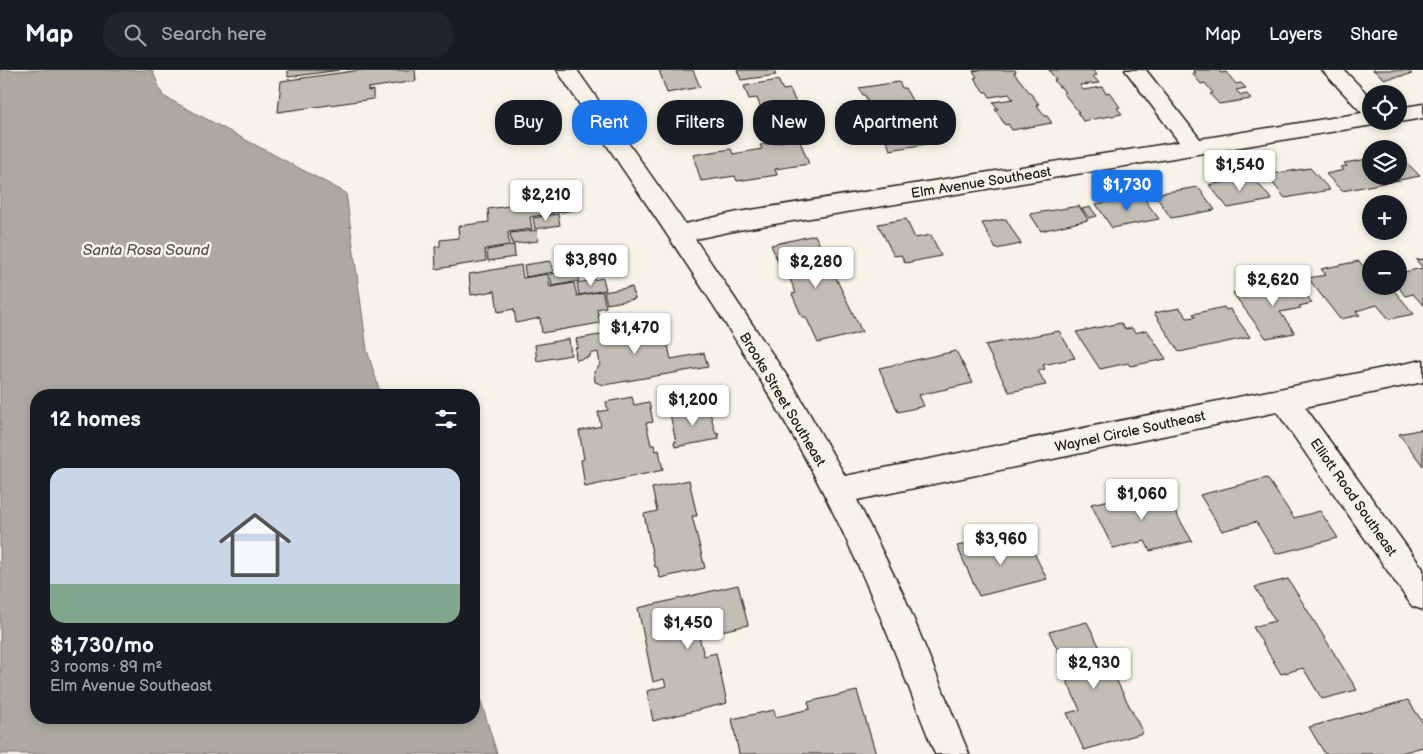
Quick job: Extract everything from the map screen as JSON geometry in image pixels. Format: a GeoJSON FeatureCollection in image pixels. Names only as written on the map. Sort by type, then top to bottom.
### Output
{"type":"FeatureCollection","features":[{"type":"Feature","properties":{"kind":"street","name":"Brooks Street Southeast"},"geometry":{"type":"LineString","coordinates":[[567,70],[680,234],[783,393],[838,491],[894,609],[952,754]]}},
{"type":"Feature","properties":{"kind":"street"},"geometry":{"type":"LineString","coordinates":[[1135,70],[1195,148]]}},
{"type":"Feature","properties":{"kind":"street"},"geometry":{"type":"LineString","coordinates":[[1332,70],[1362,101]]}},
{"type":"Feature","properties":{"kind":"street"},"geometry":{"type":"LineString","coordinates":[[1407,114],[1423,111]]}},
{"type":"Feature","properties":{"kind":"street","name":"Elm Avenue Southeast"},"geometry":{"type":"LineString","coordinates":[[680,234],[738,221],[1362,120]]}},
{"type":"Feature","properties":{"kind":"street","name":"Waynel Circle Southeast"},"geometry":{"type":"LineString","coordinates":[[838,491],[1423,371]]}},
{"type":"Feature","properties":{"kind":"street","name":"Elliott Road Southeast"},"geometry":{"type":"LineString","coordinates":[[1284,400],[1423,595]]}},
{"type":"Feature","properties":{"kind":"water","name":"Santa Rosa Sound"},"geometry":{"type":"Polygon","coordinates":[[[0,70],[152,70],[163,96],[346,193],[367,350],[379,389],[30,389],[30,724],[480,724],[480,698],[497,754],[0,754],[0,70]]]}},
{"type":"Feature","properties":{"kind":"building"},"geometry":{"type":"Polygon","coordinates":[[[288,70],[340,70],[288,77],[288,70]]]}},
{"type":"Feature","properties":{"kind":"building"},"geometry":{"type":"Polygon","coordinates":[[[361,70],[415,70],[416,81],[368,88],[368,91],[373,90],[373,99],[278,112],[281,81],[361,70]]]}},
{"type":"Feature","properties":{"kind":"building"},"geometry":{"type":"Polygon","coordinates":[[[659,70],[693,70],[700,87],[667,93],[659,70]]]}},
{"type":"Feature","properties":{"kind":"building"},"geometry":{"type":"Polygon","coordinates":[[[737,70],[773,70],[776,75],[741,80],[737,70]]]}},
{"type":"Feature","properties":{"kind":"building"},"geometry":{"type":"Polygon","coordinates":[[[1015,70],[1016,72],[1014,73],[1052,123],[1012,130],[1008,124],[1005,125],[993,102],[1013,99],[1009,94],[990,97],[987,92],[984,92],[974,78],[977,77],[973,71],[1015,70]]]}},
{"type":"Feature","properties":{"kind":"building"},"geometry":{"type":"Polygon","coordinates":[[[1049,70],[1093,70],[1097,75],[1093,76],[1099,83],[1080,85],[1083,90],[1102,87],[1106,93],[1109,92],[1120,107],[1117,108],[1122,114],[1083,121],[1077,112],[1079,112],[1063,93],[1065,93],[1054,80],[1056,80],[1049,70]]]}},
{"type":"Feature","properties":{"kind":"building"},"geometry":{"type":"Polygon","coordinates":[[[1193,70],[1219,70],[1221,73],[1226,72],[1236,84],[1241,83],[1246,88],[1236,90],[1241,95],[1247,94],[1251,99],[1219,104],[1210,94],[1213,93],[1205,83],[1201,84],[1192,73],[1196,73],[1193,70]]]}},
{"type":"Feature","properties":{"kind":"building"},"geometry":{"type":"Polygon","coordinates":[[[1373,70],[1407,70],[1412,74],[1385,79],[1373,70]]]}},
{"type":"Feature","properties":{"kind":"building"},"geometry":{"type":"Polygon","coordinates":[[[778,80],[783,90],[790,89],[795,100],[749,99],[744,86],[778,80]]]}},
{"type":"Feature","properties":{"kind":"building"},"geometry":{"type":"Polygon","coordinates":[[[899,82],[912,100],[867,100],[859,88],[899,82]]]}},
{"type":"Feature","properties":{"kind":"building"},"geometry":{"type":"Polygon","coordinates":[[[760,145],[801,145],[809,164],[775,169],[777,175],[737,181],[735,176],[701,181],[693,155],[731,149],[733,154],[762,149],[760,145]]]}},
{"type":"Feature","properties":{"kind":"building"},"geometry":{"type":"Polygon","coordinates":[[[888,145],[920,145],[890,150],[888,145]]]}},
{"type":"Feature","properties":{"kind":"building"},"geometry":{"type":"Polygon","coordinates":[[[1362,160],[1362,185],[1373,185],[1342,191],[1326,174],[1344,170],[1341,167],[1347,166],[1344,163],[1362,160]]]}},
{"type":"Feature","properties":{"kind":"building"},"geometry":{"type":"Polygon","coordinates":[[[1407,163],[1420,176],[1407,178],[1407,163]]]}},
{"type":"Feature","properties":{"kind":"building"},"geometry":{"type":"Polygon","coordinates":[[[1310,168],[1330,190],[1285,198],[1266,175],[1310,168]]]}},
{"type":"Feature","properties":{"kind":"building"},"geometry":{"type":"Polygon","coordinates":[[[1253,177],[1272,200],[1228,208],[1209,185],[1253,177]]]}},
{"type":"Feature","properties":{"kind":"building"},"geometry":{"type":"Polygon","coordinates":[[[1198,187],[1215,210],[1171,218],[1154,194],[1198,187]]]}},
{"type":"Feature","properties":{"kind":"building"},"geometry":{"type":"Polygon","coordinates":[[[1142,196],[1159,219],[1112,228],[1096,204],[1142,196]]]}},
{"type":"Feature","properties":{"kind":"building"},"geometry":{"type":"Polygon","coordinates":[[[579,197],[581,209],[556,213],[555,201],[579,197]]]}},
{"type":"Feature","properties":{"kind":"building"},"geometry":{"type":"Polygon","coordinates":[[[552,200],[554,213],[530,217],[532,229],[508,232],[509,245],[485,249],[486,261],[436,269],[435,247],[440,246],[440,240],[459,238],[458,226],[489,222],[488,209],[552,200]]]}},
{"type":"Feature","properties":{"kind":"building"},"geometry":{"type":"Polygon","coordinates":[[[1079,206],[1088,220],[1041,231],[1030,214],[1079,206]]]}},
{"type":"Feature","properties":{"kind":"building"},"geometry":{"type":"Polygon","coordinates":[[[1090,207],[1097,216],[1089,218],[1082,209],[1090,207]]]}},
{"type":"Feature","properties":{"kind":"building"},"geometry":{"type":"Polygon","coordinates":[[[558,214],[560,225],[535,229],[533,218],[558,214]]]}},
{"type":"Feature","properties":{"kind":"building"},"geometry":{"type":"Polygon","coordinates":[[[906,219],[915,238],[931,235],[941,256],[905,263],[901,255],[894,256],[878,224],[906,219]]]}},
{"type":"Feature","properties":{"kind":"building"},"geometry":{"type":"Polygon","coordinates":[[[1006,219],[1021,244],[996,249],[982,223],[1006,219]]]}},
{"type":"Feature","properties":{"kind":"building"},"geometry":{"type":"Polygon","coordinates":[[[537,230],[538,241],[512,244],[510,233],[537,230]]]}},
{"type":"Feature","properties":{"kind":"building"},"geometry":{"type":"Polygon","coordinates":[[[815,235],[862,332],[818,343],[806,317],[802,317],[792,294],[796,293],[785,268],[781,269],[771,245],[815,235]]]}},
{"type":"Feature","properties":{"kind":"building"},"geometry":{"type":"Polygon","coordinates":[[[514,245],[515,257],[488,261],[487,250],[514,245]]]}},
{"type":"Feature","properties":{"kind":"building"},"geometry":{"type":"Polygon","coordinates":[[[1423,259],[1423,268],[1416,260],[1423,259]]]}},
{"type":"Feature","properties":{"kind":"building"},"geometry":{"type":"Polygon","coordinates":[[[550,261],[553,272],[526,277],[524,265],[550,261]]]}},
{"type":"Feature","properties":{"kind":"building"},"geometry":{"type":"Polygon","coordinates":[[[1359,261],[1362,265],[1362,295],[1398,295],[1414,314],[1389,319],[1377,305],[1356,311],[1360,315],[1340,319],[1308,278],[1326,275],[1321,269],[1359,261]]]}},
{"type":"Feature","properties":{"kind":"building"},"geometry":{"type":"Polygon","coordinates":[[[521,265],[523,278],[548,274],[550,287],[574,283],[577,296],[602,291],[606,307],[597,309],[600,323],[542,333],[540,318],[516,323],[514,309],[498,312],[495,291],[471,295],[469,274],[521,265]]]}},
{"type":"Feature","properties":{"kind":"building"},"geometry":{"type":"Polygon","coordinates":[[[1423,268],[1423,305],[1413,294],[1405,296],[1404,295],[1407,295],[1407,271],[1423,268]]]}},
{"type":"Feature","properties":{"kind":"building"},"geometry":{"type":"Polygon","coordinates":[[[577,269],[579,281],[552,286],[550,274],[577,269]]]}},
{"type":"Feature","properties":{"kind":"building"},"geometry":{"type":"Polygon","coordinates":[[[603,278],[606,290],[579,295],[577,283],[603,278]]]}},
{"type":"Feature","properties":{"kind":"building"},"geometry":{"type":"Polygon","coordinates":[[[1296,282],[1312,303],[1299,306],[1301,308],[1280,312],[1295,333],[1266,338],[1233,293],[1296,282]]]}},
{"type":"Feature","properties":{"kind":"building"},"geometry":{"type":"Polygon","coordinates":[[[632,287],[635,299],[607,304],[604,292],[632,287]]]}},
{"type":"Feature","properties":{"kind":"building"},"geometry":{"type":"Polygon","coordinates":[[[1224,307],[1226,310],[1230,309],[1250,337],[1179,352],[1154,313],[1180,308],[1187,318],[1195,317],[1193,314],[1224,307]]]}},
{"type":"Feature","properties":{"kind":"building"},"geometry":{"type":"Polygon","coordinates":[[[1121,323],[1125,329],[1132,328],[1135,333],[1147,330],[1166,359],[1130,366],[1128,363],[1100,369],[1076,332],[1121,323]]]}},
{"type":"Feature","properties":{"kind":"building"},"geometry":{"type":"Polygon","coordinates":[[[663,324],[671,359],[704,353],[708,367],[604,385],[595,382],[594,372],[600,365],[598,352],[590,354],[590,357],[576,360],[575,348],[578,347],[576,339],[663,324]]]}},
{"type":"Feature","properties":{"kind":"building"},"geometry":{"type":"Polygon","coordinates":[[[1059,331],[1075,358],[1043,365],[1045,369],[1038,371],[1046,385],[1009,392],[985,345],[1059,331]]]}},
{"type":"Feature","properties":{"kind":"building"},"geometry":{"type":"Polygon","coordinates":[[[569,339],[571,355],[537,361],[535,345],[569,339]]]}},
{"type":"Feature","properties":{"kind":"building"},"geometry":{"type":"Polygon","coordinates":[[[956,351],[973,383],[919,395],[924,406],[898,412],[879,368],[956,351]]]}},
{"type":"Feature","properties":{"kind":"building"},"geometry":{"type":"Polygon","coordinates":[[[632,397],[634,405],[649,402],[653,422],[646,423],[651,445],[654,445],[656,451],[659,450],[663,470],[585,487],[581,460],[584,459],[579,431],[601,426],[598,412],[608,410],[606,402],[632,397]]]}},
{"type":"Feature","properties":{"kind":"building"},"geometry":{"type":"Polygon","coordinates":[[[708,406],[719,439],[675,447],[674,442],[676,442],[670,414],[708,406]]]}},
{"type":"Feature","properties":{"kind":"building"},"geometry":{"type":"Polygon","coordinates":[[[1423,429],[1423,466],[1399,434],[1423,429]]]}},
{"type":"Feature","properties":{"kind":"building"},"geometry":{"type":"Polygon","coordinates":[[[1267,478],[1294,518],[1320,511],[1338,538],[1276,554],[1256,522],[1222,531],[1200,495],[1267,478]]]}},
{"type":"Feature","properties":{"kind":"building"},"geometry":{"type":"Polygon","coordinates":[[[689,480],[697,516],[692,516],[705,568],[660,578],[657,567],[655,567],[644,514],[657,511],[652,488],[689,480]]]}},
{"type":"Feature","properties":{"kind":"building"},"geometry":{"type":"Polygon","coordinates":[[[1162,489],[1192,541],[1150,551],[1145,541],[1113,548],[1091,504],[1162,489]]]}},
{"type":"Feature","properties":{"kind":"building"},"geometry":{"type":"Polygon","coordinates":[[[981,540],[986,551],[1028,541],[1047,579],[979,596],[957,546],[981,540]]]}},
{"type":"Feature","properties":{"kind":"building"},"geometry":{"type":"Polygon","coordinates":[[[1288,579],[1357,690],[1322,699],[1303,668],[1281,674],[1253,627],[1275,621],[1255,587],[1288,579]]]}},
{"type":"Feature","properties":{"kind":"building"},"geometry":{"type":"Polygon","coordinates":[[[738,585],[748,625],[699,636],[704,656],[716,653],[727,703],[653,721],[647,691],[666,686],[664,679],[653,682],[638,608],[738,585]]]}},
{"type":"Feature","properties":{"kind":"building"},"geometry":{"type":"Polygon","coordinates":[[[1087,622],[1143,733],[1084,750],[1067,713],[1080,710],[1066,679],[1071,678],[1049,632],[1087,622]]]}},
{"type":"Feature","properties":{"kind":"building"},"geometry":{"type":"Polygon","coordinates":[[[857,691],[876,754],[739,754],[732,719],[774,710],[776,717],[810,709],[808,702],[857,691]]]}},
{"type":"Feature","properties":{"kind":"building"},"geometry":{"type":"Polygon","coordinates":[[[1408,700],[1423,723],[1423,747],[1397,754],[1325,754],[1309,727],[1408,700]]]}}]}
